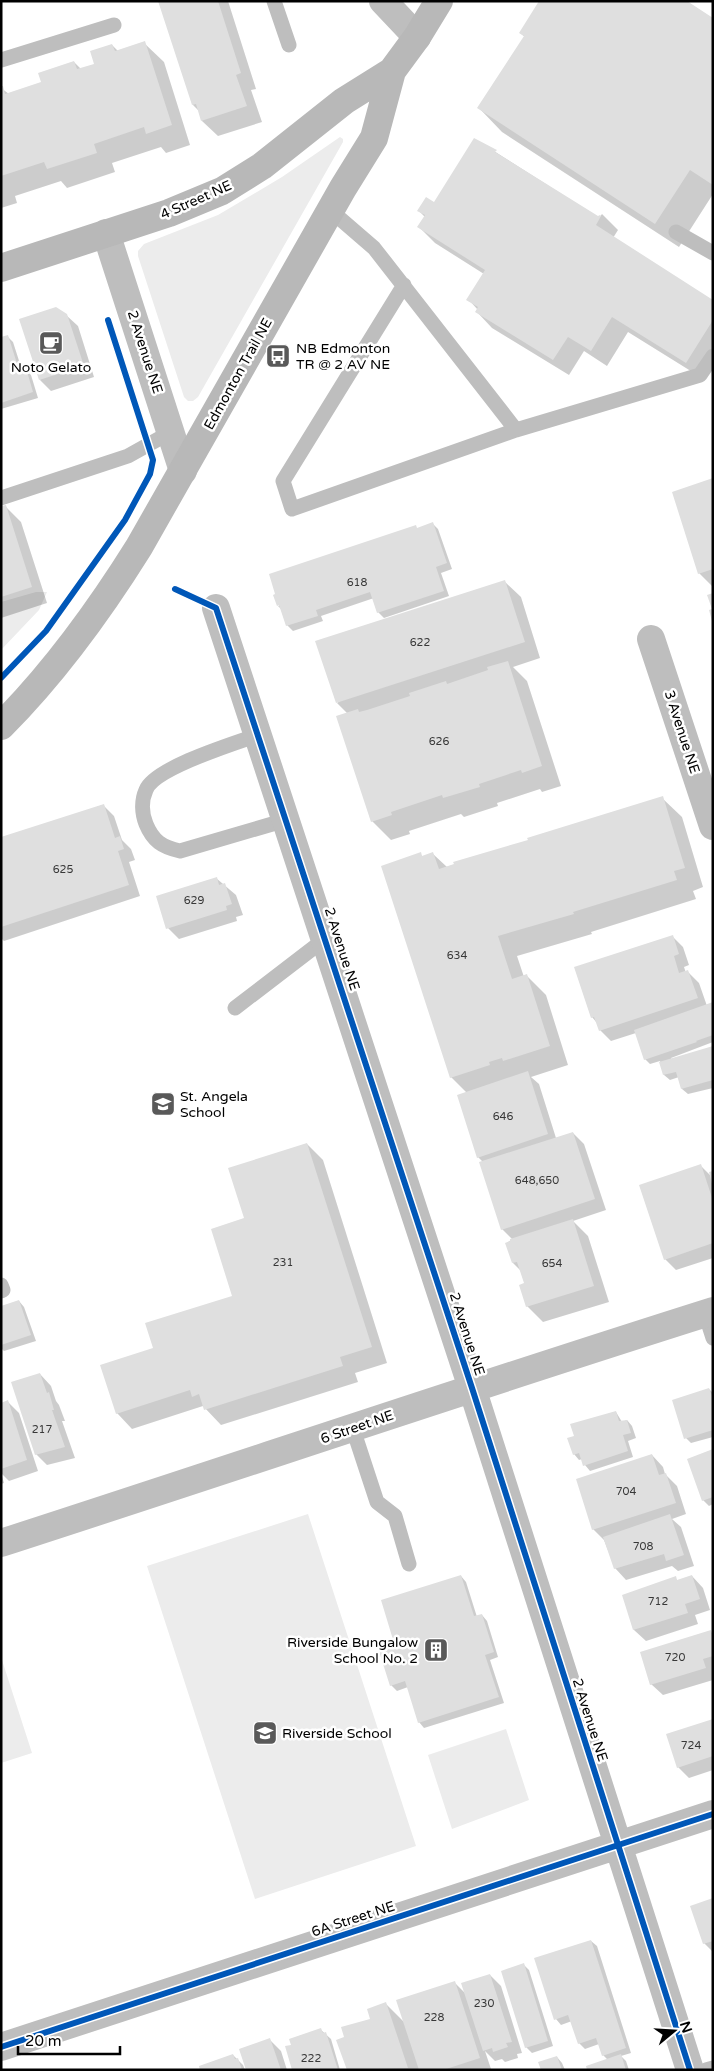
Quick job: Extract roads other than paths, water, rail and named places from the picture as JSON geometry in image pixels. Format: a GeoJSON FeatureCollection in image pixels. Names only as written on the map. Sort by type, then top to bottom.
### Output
{"type":"FeatureCollection","features":[{"type":"Feature","properties":{"kind":"main road","name":"Edmonton Trail NE"},"geometry":{"type":"LineString","coordinates":[[1,726],[31,696],[111,591],[183,471],[330,210],[374,138],[392,71],[417,37],[439,1]]}},
{"type":"Feature","properties":{"kind":"main road","name":"4 Street NE"},"geometry":{"type":"LineString","coordinates":[[1,268],[169,213],[222,191],[262,166],[344,100],[392,71]]}},
{"type":"Feature","properties":{"kind":"street"},"geometry":{"type":"LineString","coordinates":[[383,1],[417,37]]}},
{"type":"Feature","properties":{"kind":"street","name":"2 Avenue NE"},"geometry":{"type":"LineString","coordinates":[[106,233],[183,471]]}},
{"type":"Feature","properties":{"kind":"street","name":"2 Avenue NE"},"geometry":{"type":"LineString","coordinates":[[216,608],[472,1388],[690,2070]]}},
{"type":"Feature","properties":{"kind":"street","name":"3 Avenue NE"},"geometry":{"type":"LineString","coordinates":[[651,638],[713,826]]}},
{"type":"Feature","properties":{"kind":"street","name":"6 Street NE"},"geometry":{"type":"LineString","coordinates":[[1,1543],[353,1429],[472,1388],[710,1321]]}},
{"type":"Feature","properties":{"kind":"street","name":"6A Street NE"},"geometry":{"type":"LineString","coordinates":[[1,2047],[713,1814]]}},
{"type":"Feature","properties":{"kind":"lane"},"geometry":{"type":"LineString","coordinates":[[274,1],[288,45]]}},
{"type":"Feature","properties":{"kind":"lane"},"geometry":{"type":"LineString","coordinates":[[1,60],[114,25]]}},
{"type":"Feature","properties":{"kind":"lane"},"geometry":{"type":"LineString","coordinates":[[330,210],[374,248],[516,430]]}},
{"type":"Feature","properties":{"kind":"lane"},"geometry":{"type":"LineString","coordinates":[[676,232],[713,253]]}},
{"type":"Feature","properties":{"kind":"lane"},"geometry":{"type":"LineString","coordinates":[[404,285],[283,481],[292,509],[516,430],[700,374],[713,356]]}},
{"type":"Feature","properties":{"kind":"lane"},"geometry":{"type":"LineString","coordinates":[[1,498],[128,456],[171,432]]}},
{"type":"Feature","properties":{"kind":"lane"},"geometry":{"type":"LineString","coordinates":[[258,735],[216,750],[160,775],[146,789],[142,814],[151,834],[165,848],[180,851],[286,820]]}},
{"type":"Feature","properties":{"kind":"lane"},"geometry":{"type":"LineString","coordinates":[[235,1008],[325,939]]}},
{"type":"Feature","properties":{"kind":"lane"},"geometry":{"type":"LineString","coordinates":[[1,1286],[3,1290],[1,1291]]}},
{"type":"Feature","properties":{"kind":"lane"},"geometry":{"type":"LineString","coordinates":[[353,1429],[377,1502],[395,1516],[410,1564]]}},
{"type":"Feature","properties":{"kind":"lane"},"geometry":{"type":"LineString","coordinates":[[706,2070],[713,2068]]}},
{"type":"Feature","properties":{"kind":"place","name":"Noto Gelato"},"geometry":{"type":"Point","coordinates":[51,343]}},
{"type":"Feature","properties":{"kind":"place","name":"NB Edmonton TR @ 2 AV NE"},"geometry":{"type":"Point","coordinates":[278,356]}},
{"type":"Feature","properties":{"kind":"place","name":"St. Angela School"},"geometry":{"type":"Point","coordinates":[163,1104]}},
{"type":"Feature","properties":{"kind":"place","name":"Riverside Bungalow School No. 2"},"geometry":{"type":"Point","coordinates":[436,1650]}},
{"type":"Feature","properties":{"kind":"place","name":"Riverside School"},"geometry":{"type":"Point","coordinates":[265,1733]}}]}
